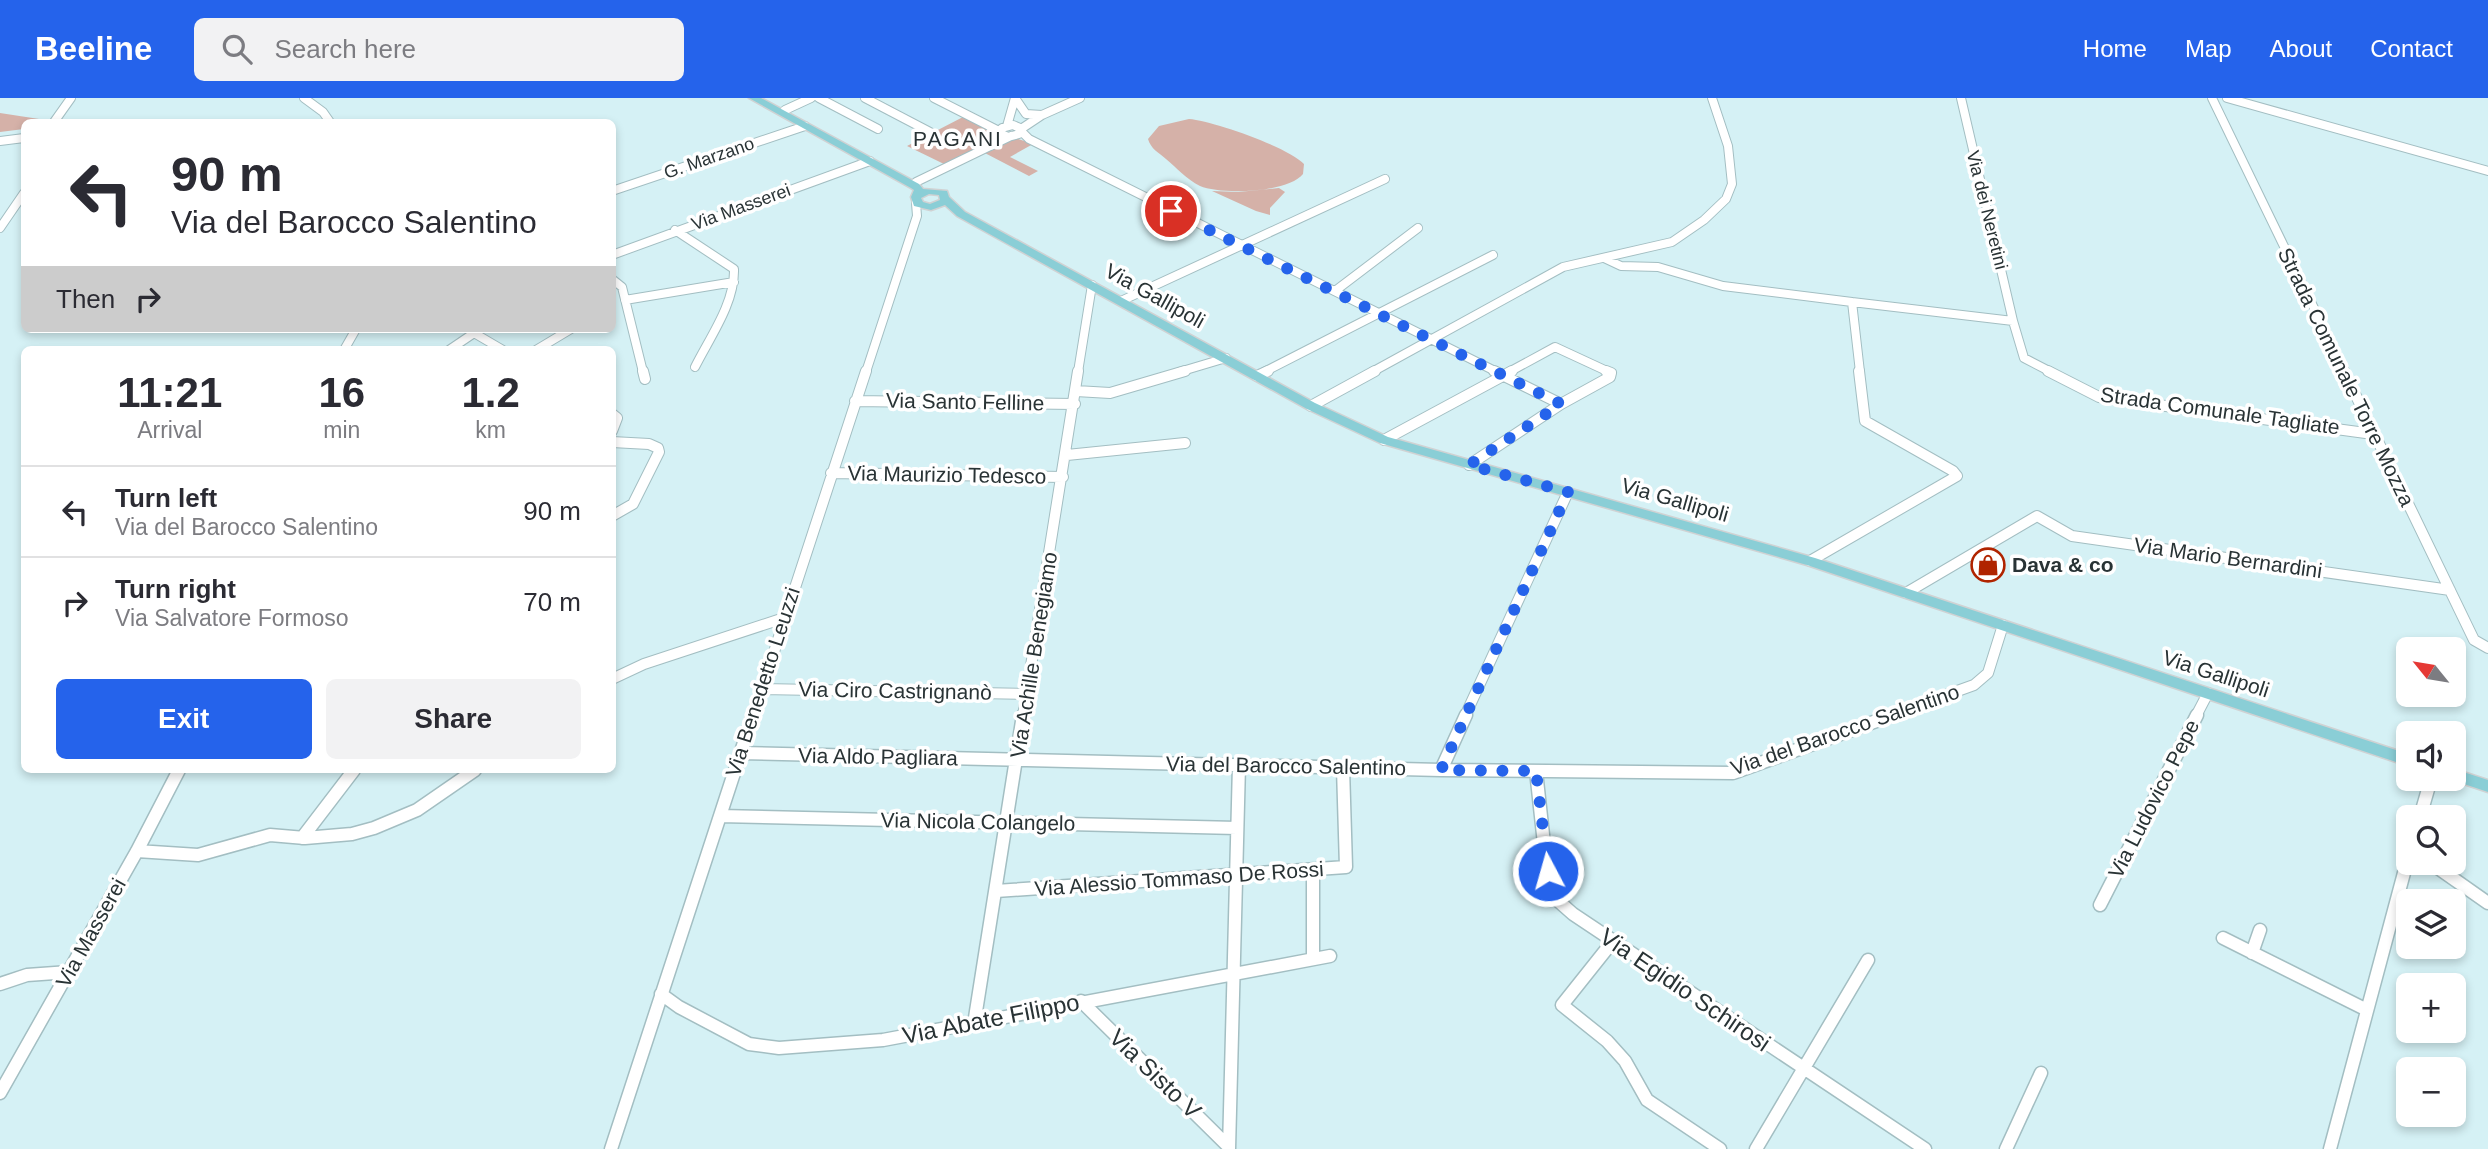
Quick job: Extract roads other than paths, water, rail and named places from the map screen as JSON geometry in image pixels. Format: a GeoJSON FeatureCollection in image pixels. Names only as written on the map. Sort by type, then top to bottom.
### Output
{"type":"FeatureCollection","features":[{"type":"Feature","properties":{"kind":"main road"},"geometry":{"type":"LineString","coordinates":[[754,98],[915,186],[919,190],[916,200]]}},
{"type":"Feature","properties":{"kind":"main road","name":"Via Gallipoli"},"geometry":{"type":"LineString","coordinates":[[763,98],[944,195],[961,214],[1311,406],[1384,440],[1810,561],[2396,756]]}},
{"type":"Feature","properties":{"kind":"main road"},"geometry":{"type":"LineString","coordinates":[[916,200],[924,192],[935,191]]}},
{"type":"Feature","properties":{"kind":"main road"},"geometry":{"type":"LineString","coordinates":[[931,207],[945,199]]}},
{"type":"Feature","properties":{"kind":"main road","name":"Via Gallipoli"},"geometry":{"type":"LineString","coordinates":[[916,200],[931,207],[961,214]]}},
{"type":"Feature","properties":{"kind":"main road"},"geometry":{"type":"LineString","coordinates":[[2466,779],[2488,786]]}},
{"type":"Feature","properties":{"kind":"street"},"geometry":{"type":"LineString","coordinates":[[56,119],[71,98]]}},
{"type":"Feature","properties":{"kind":"street"},"geometry":{"type":"LineString","coordinates":[[304,98],[328,119]]}},
{"type":"Feature","properties":{"kind":"street"},"geometry":{"type":"LineString","coordinates":[[785,110],[811,98]]}},
{"type":"Feature","properties":{"kind":"street"},"geometry":{"type":"LineString","coordinates":[[819,98],[878,129]]}},
{"type":"Feature","properties":{"kind":"street"},"geometry":{"type":"LineString","coordinates":[[865,98],[930,132]]}},
{"type":"Feature","properties":{"kind":"street"},"geometry":{"type":"LineString","coordinates":[[934,98],[1033,141],[1561,404]]}},
{"type":"Feature","properties":{"kind":"street"},"geometry":{"type":"LineString","coordinates":[[1006,131],[1015,98]]}},
{"type":"Feature","properties":{"kind":"street"},"geometry":{"type":"LineString","coordinates":[[1015,98],[1026,114],[1042,115]]}},
{"type":"Feature","properties":{"kind":"street"},"geometry":{"type":"LineString","coordinates":[[1006,131],[1019,129],[1028,122],[1080,98]]}},
{"type":"Feature","properties":{"kind":"street"},"geometry":{"type":"LineString","coordinates":[[1311,406],[1563,267],[1672,242],[1718,207],[1729,195],[1732,178],[1730,159],[1712,98]]}},
{"type":"Feature","properties":{"kind":"street","name":"Via dei Neretini"},"geometry":{"type":"LineString","coordinates":[[1961,98],[2013,321]]}},
{"type":"Feature","properties":{"kind":"street","name":"Strada Comunale Torre Mozza"},"geometry":{"type":"LineString","coordinates":[[2212,98],[2474,640],[2488,648]]}},
{"type":"Feature","properties":{"kind":"street"},"geometry":{"type":"LineString","coordinates":[[2227,98],[2488,171]]}},
{"type":"Feature","properties":{"kind":"street"},"geometry":{"type":"LineString","coordinates":[[916,182],[1006,131],[1017,122],[1028,122]]}},
{"type":"Feature","properties":{"kind":"street","name":"G. Marzano"},"geometry":{"type":"LineString","coordinates":[[616,190],[806,126]]}},
{"type":"Feature","properties":{"kind":"street"},"geometry":{"type":"LineString","coordinates":[[1006,131],[1019,129],[1033,141]]}},
{"type":"Feature","properties":{"kind":"street"},"geometry":{"type":"LineString","coordinates":[[0,141],[21,138]]}},
{"type":"Feature","properties":{"kind":"street","name":"Via Masserei"},"geometry":{"type":"LineString","coordinates":[[616,253],[870,161]]}},
{"type":"Feature","properties":{"kind":"street"},"geometry":{"type":"LineString","coordinates":[[1121,301],[1385,179]]}},
{"type":"Feature","properties":{"kind":"street"},"geometry":{"type":"LineString","coordinates":[[0,228],[21,197]]}},
{"type":"Feature","properties":{"kind":"street","name":"Via Benedetto Leuzzi"},"geometry":{"type":"LineString","coordinates":[[611,1149],[917,216],[916,200]]}},
{"type":"Feature","properties":{"kind":"street"},"geometry":{"type":"LineString","coordinates":[[917,216],[931,207]]}},
{"type":"Feature","properties":{"kind":"street"},"geometry":{"type":"LineString","coordinates":[[1335,291],[1418,228]]}},
{"type":"Feature","properties":{"kind":"street"},"geometry":{"type":"LineString","coordinates":[[675,230],[734,269],[734,282],[695,367]]}},
{"type":"Feature","properties":{"kind":"street"},"geometry":{"type":"LineString","coordinates":[[1257,376],[1493,255]]}},
{"type":"Feature","properties":{"kind":"street"},"geometry":{"type":"LineString","coordinates":[[1604,258],[1621,266],[1658,267],[1723,286],[2013,321]]}},
{"type":"Feature","properties":{"kind":"street"},"geometry":{"type":"LineString","coordinates":[[616,282],[622,287],[645,379]]}},
{"type":"Feature","properties":{"kind":"street"},"geometry":{"type":"LineString","coordinates":[[625,300],[734,282]]}},
{"type":"Feature","properties":{"kind":"street","name":"Via Achille Benegiamo"},"geometry":{"type":"LineString","coordinates":[[974,1024],[1067,455],[1092,285]]}},
{"type":"Feature","properties":{"kind":"street"},"geometry":{"type":"LineString","coordinates":[[1810,561],[1956,479],[1953,471],[1866,421],[1852,302]]}},
{"type":"Feature","properties":{"kind":"street","name":"Strada Comunale Tagliate"},"geometry":{"type":"LineString","coordinates":[[2013,321],[2024,358],[2099,397],[2373,434]]}},
{"type":"Feature","properties":{"kind":"street"},"geometry":{"type":"LineString","coordinates":[[455,346],[474,333]]}},
{"type":"Feature","properties":{"kind":"street"},"geometry":{"type":"LineString","coordinates":[[480,333],[498,346]]}},
{"type":"Feature","properties":{"kind":"street"},"geometry":{"type":"LineString","coordinates":[[543,346],[564,333]]}},
{"type":"Feature","properties":{"kind":"street"},"geometry":{"type":"LineString","coordinates":[[1384,440],[1555,347],[1611,373],[1610,377],[1561,404],[1469,465]]}},
{"type":"Feature","properties":{"kind":"street"},"geometry":{"type":"LineString","coordinates":[[1076,391],[1110,393],[1226,358]]}},
{"type":"Feature","properties":{"kind":"street","name":"Via Santo Felline"},"geometry":{"type":"LineString","coordinates":[[855,401],[1074,404]]}},
{"type":"Feature","properties":{"kind":"street"},"geometry":{"type":"LineString","coordinates":[[616,442],[649,444],[658,448],[659,452],[633,504],[616,514]]}},
{"type":"Feature","properties":{"kind":"street"},"geometry":{"type":"LineString","coordinates":[[1067,455],[1185,443]]}},
{"type":"Feature","properties":{"kind":"street","name":"Via Maurizio Tedesco"},"geometry":{"type":"LineString","coordinates":[[831,473],[1063,477]]}},
{"type":"Feature","properties":{"kind":"street"},"geometry":{"type":"LineString","coordinates":[[1441,770],[1568,492]]}},
{"type":"Feature","properties":{"kind":"street","name":"Via Mario Bernardini"},"geometry":{"type":"LineString","coordinates":[[1906,593],[2036,516],[2072,536],[2450,590]]}},
{"type":"Feature","properties":{"kind":"street"},"geometry":{"type":"LineString","coordinates":[[616,677],[644,664],[784,618]]}},
{"type":"Feature","properties":{"kind":"street","name":"Via del Barocco Salentino"},"geometry":{"type":"LineString","coordinates":[[1017,760],[1441,770],[1733,773],[1974,685],[1988,673],[2003,625]]}},
{"type":"Feature","properties":{"kind":"street","name":"Via Ciro Castrignanò"},"geometry":{"type":"LineString","coordinates":[[761,689],[1028,694]]}},
{"type":"Feature","properties":{"kind":"street","name":"Via Ludovico Pepe"},"geometry":{"type":"LineString","coordinates":[[2100,905],[2208,693]]}},
{"type":"Feature","properties":{"kind":"street","name":"Via Aldo Pagliara"},"geometry":{"type":"LineString","coordinates":[[740,753],[1017,760]]}},
{"type":"Feature","properties":{"kind":"street"},"geometry":{"type":"LineString","coordinates":[[1229,1148],[1239,765]]}},
{"type":"Feature","properties":{"kind":"street","name":"Via Alessio Tommaso De Rossi"},"geometry":{"type":"LineString","coordinates":[[996,891],[1346,867],[1343,768]]}},
{"type":"Feature","properties":{"kind":"street","name":"Via Egidio Schirosi"},"geometry":{"type":"LineString","coordinates":[[1536,771],[1548,871],[1556,899],[1573,914],[1925,1149]]}},
{"type":"Feature","properties":{"kind":"street","name":"Via Masserei"},"geometry":{"type":"LineString","coordinates":[[0,1093],[137,851],[176,773]]}},
{"type":"Feature","properties":{"kind":"street"},"geometry":{"type":"LineString","coordinates":[[302,838],[352,773]]}},
{"type":"Feature","properties":{"kind":"street"},"geometry":{"type":"LineString","coordinates":[[137,851],[194,855],[279,834],[302,838],[328,838],[381,827],[455,787],[471,773]]}},
{"type":"Feature","properties":{"kind":"street","name":"Via Nicola Colangelo"},"geometry":{"type":"LineString","coordinates":[[720,816],[1237,828]]}},
{"type":"Feature","properties":{"kind":"street"},"geometry":{"type":"LineString","coordinates":[[1313,870],[1313,959]]}},
{"type":"Feature","properties":{"kind":"street"},"geometry":{"type":"LineString","coordinates":[[2330,1149],[2403,875]]}},
{"type":"Feature","properties":{"kind":"street"},"geometry":{"type":"LineString","coordinates":[[2448,875],[2488,903]]}},
{"type":"Feature","properties":{"kind":"street"},"geometry":{"type":"LineString","coordinates":[[2252,953],[2260,930]]}},
{"type":"Feature","properties":{"kind":"street"},"geometry":{"type":"LineString","coordinates":[[2223,938],[2367,1010]]}},
{"type":"Feature","properties":{"kind":"street"},"geometry":{"type":"LineString","coordinates":[[1613,941],[1562,1005],[1625,1061],[1647,1100],[1720,1149]]}},
{"type":"Feature","properties":{"kind":"street","name":"Via Abate Filippo"},"geometry":{"type":"LineString","coordinates":[[662,994],[709,1023],[749,1044],[761,1047],[883,1040],[1330,956]]}},
{"type":"Feature","properties":{"kind":"street"},"geometry":{"type":"LineString","coordinates":[[1756,1149],[1868,960]]}},
{"type":"Feature","properties":{"kind":"street"},"geometry":{"type":"LineString","coordinates":[[0,984],[27,975],[69,972]]}},
{"type":"Feature","properties":{"kind":"street","name":"Via Sisto V"},"geometry":{"type":"LineString","coordinates":[[1081,1002],[1229,1148]]}},
{"type":"Feature","properties":{"kind":"street"},"geometry":{"type":"LineString","coordinates":[[2006,1149],[2041,1073]]}},
{"type":"Feature","properties":{"kind":"place","name":"Dava & co"},"geometry":{"type":"Point","coordinates":[1988,565]}},
{"type":"Feature","properties":{"kind":"district","name":"PAGANI"},"geometry":{"type":"Point","coordinates":[958,139]}}]}
